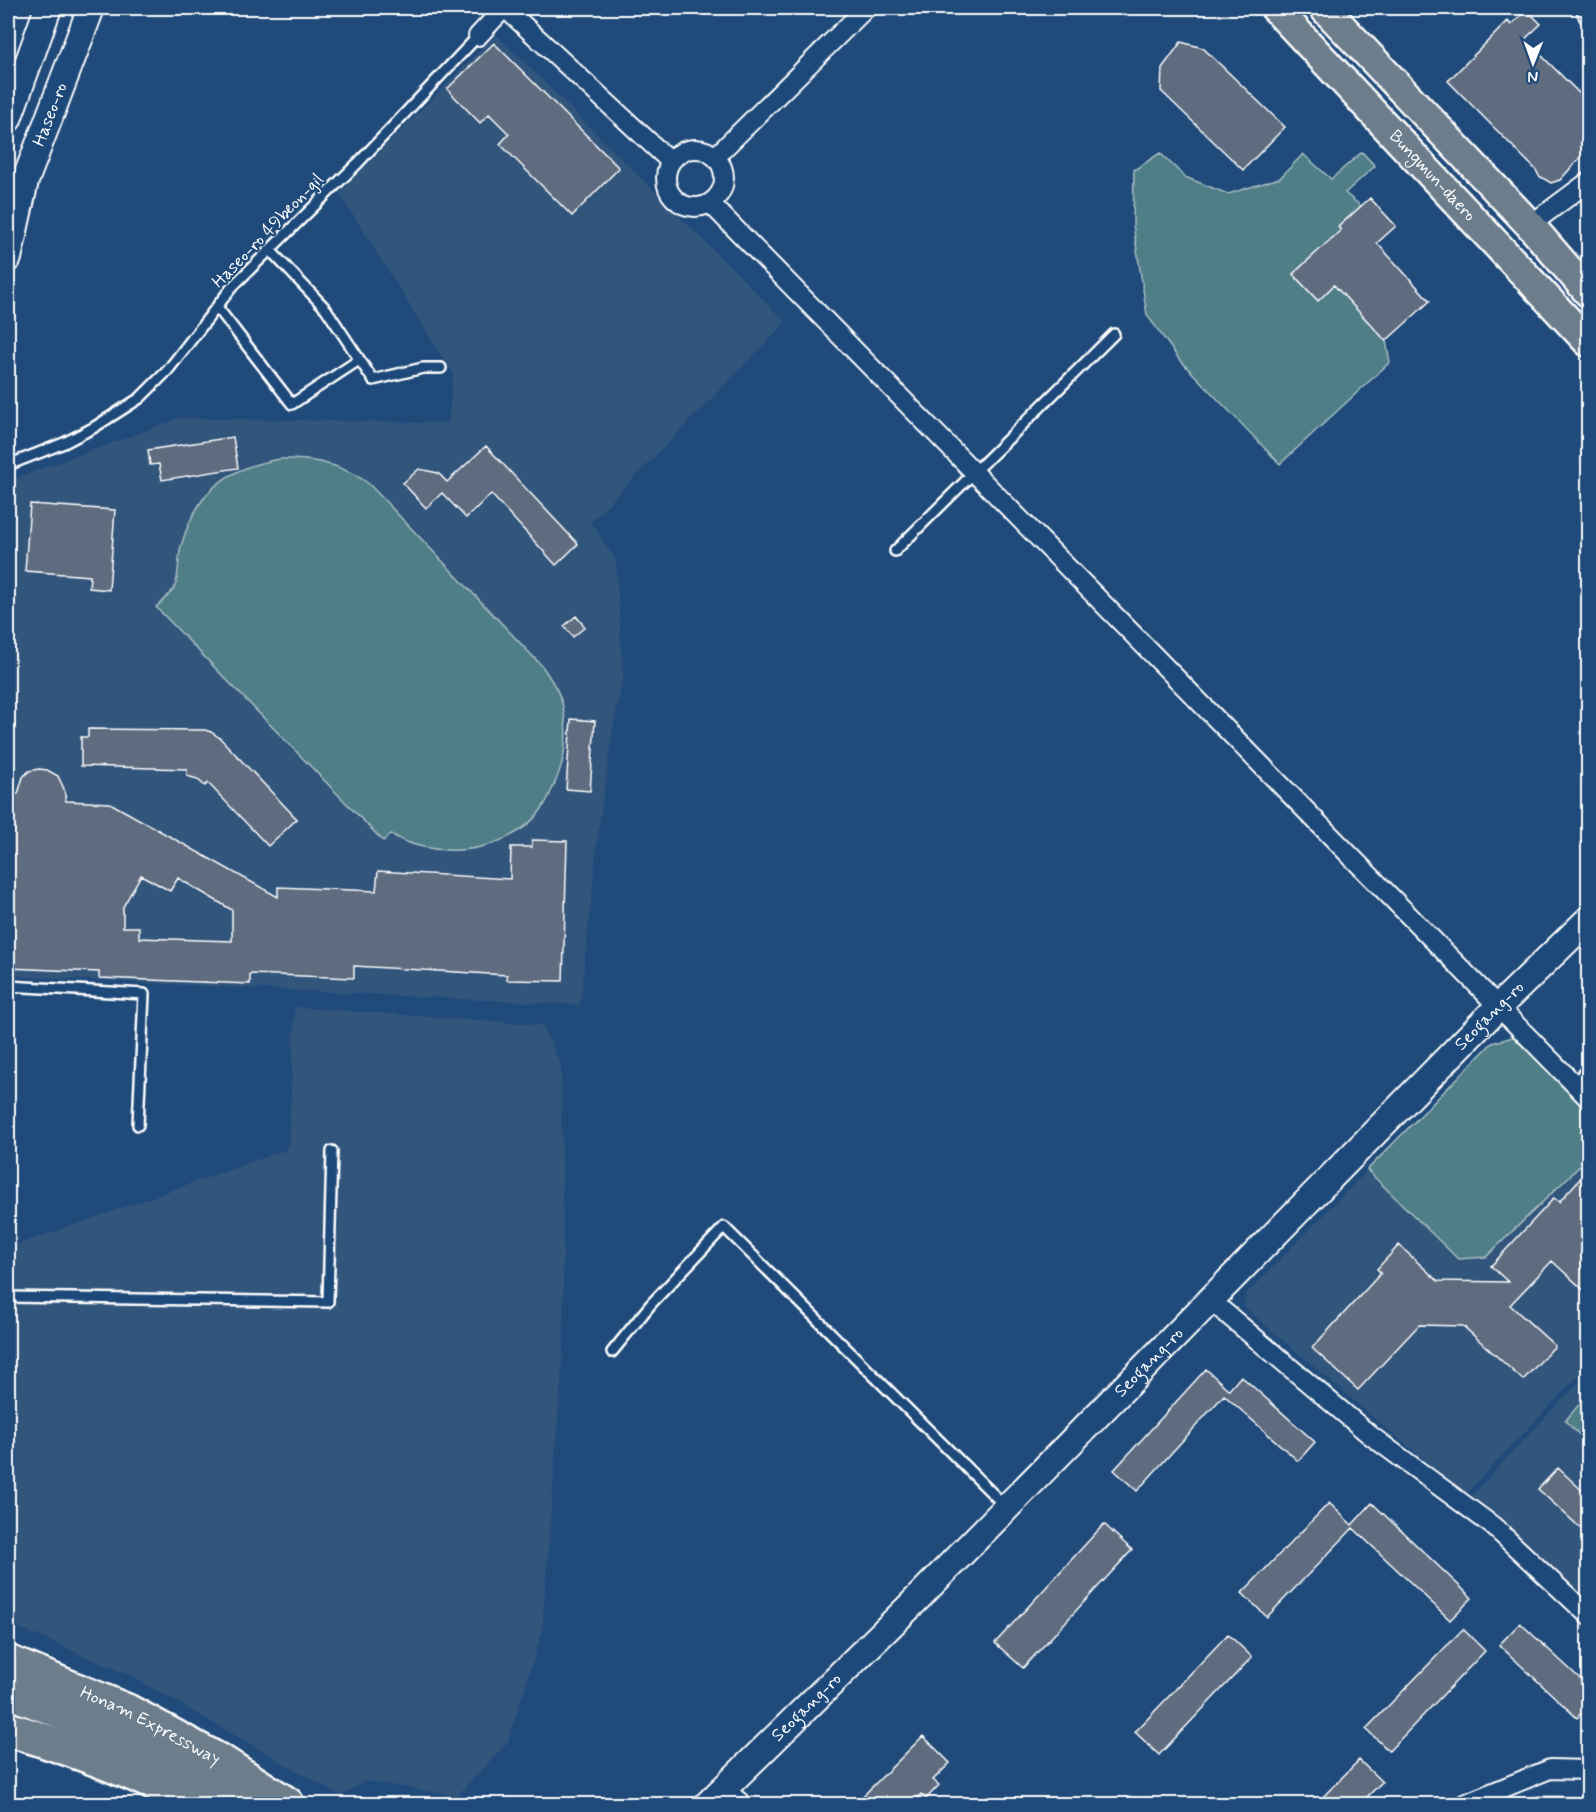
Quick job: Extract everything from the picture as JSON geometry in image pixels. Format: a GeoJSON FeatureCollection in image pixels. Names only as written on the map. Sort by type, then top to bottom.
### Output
{"type":"FeatureCollection","features":[{"type":"Feature","properties":{"kind":"highway","name":"Honam Expressway"},"geometry":{"type":"LineString","coordinates":[[8,1662],[127,1711],[223,1763],[287,1804]]}},
{"type":"Feature","properties":{"kind":"highway","name":"Honam Expressway"},"geometry":{"type":"LineString","coordinates":[[8,1691],[85,1721],[199,1782],[235,1804]]}},
{"type":"Feature","properties":{"kind":"highway"},"geometry":{"type":"LineString","coordinates":[[8,1729],[49,1741],[148,1780],[197,1804]]}},
{"type":"Feature","properties":{"kind":"main road"},"geometry":{"type":"LineString","coordinates":[[8,119],[48,8]]}},
{"type":"Feature","properties":{"kind":"main road","name":"Haseo-ro"},"geometry":{"type":"LineString","coordinates":[[8,258],[25,182],[91,8]]}},
{"type":"Feature","properties":{"kind":"main road","name":"Bungmun-daero"},"geometry":{"type":"LineString","coordinates":[[1275,8],[1588,342]]}},
{"type":"Feature","properties":{"kind":"main road","name":"Bungmun-daero"},"geometry":{"type":"LineString","coordinates":[[1324,8],[1530,225],[1588,292]]}},
{"type":"Feature","properties":{"kind":"main road","name":"Seogang-ro"},"geometry":{"type":"LineString","coordinates":[[725,1800],[912,1604],[1209,1300],[1498,1006],[1588,920]]}},
{"type":"Feature","properties":{"kind":"street"},"geometry":{"type":"LineString","coordinates":[[478,36],[504,8],[670,162]]}},
{"type":"Feature","properties":{"kind":"street"},"geometry":{"type":"LineString","coordinates":[[715,157],[866,8]]}},
{"type":"Feature","properties":{"kind":"street"},"geometry":{"type":"LineString","coordinates":[[1586,8],[1588,15]]}},
{"type":"Feature","properties":{"kind":"street"},"geometry":{"type":"LineString","coordinates":[[691,148],[701,149],[715,157],[723,168],[724,178],[717,197],[710,203],[690,207],[680,203],[672,196],[665,177],[670,162],[681,152],[691,148]]}},
{"type":"Feature","properties":{"kind":"street"},"geometry":{"type":"LineString","coordinates":[[1530,225],[1588,182]]}},
{"type":"Feature","properties":{"kind":"street"},"geometry":{"type":"LineString","coordinates":[[710,203],[1588,1098]]}},
{"type":"Feature","properties":{"kind":"street"},"geometry":{"type":"LineString","coordinates":[[1209,1300],[1370,1435],[1493,1526],[1588,1615]]}},
{"type":"Feature","properties":{"kind":"street"},"geometry":{"type":"LineString","coordinates":[[1464,1804],[1550,1770],[1588,1770]]}},
{"type":"Feature","properties":{"kind":"lane","name":"Haseo-ro 49beon-gil"},"geometry":{"type":"LineString","coordinates":[[8,465],[64,443],[93,428],[140,398],[168,370],[232,286],[358,163],[478,36]]}},
{"type":"Feature","properties":{"kind":"lane"},"geometry":{"type":"LineString","coordinates":[[270,250],[326,309],[373,380],[423,368],[441,368]]}},
{"type":"Feature","properties":{"kind":"lane"},"geometry":{"type":"LineString","coordinates":[[218,307],[292,404],[359,360]]}},
{"type":"Feature","properties":{"kind":"lane"},"geometry":{"type":"LineString","coordinates":[[896,550],[1114,334]]}},
{"type":"Feature","properties":{"kind":"lane"},"geometry":{"type":"LineString","coordinates":[[8,986],[144,994],[138,1125]]}},
{"type":"Feature","properties":{"kind":"lane"},"geometry":{"type":"LineString","coordinates":[[1574,1083],[1588,1069]]}},
{"type":"Feature","properties":{"kind":"lane"},"geometry":{"type":"LineString","coordinates":[[8,1297],[328,1302],[332,1151]]}},
{"type":"Feature","properties":{"kind":"lane"},"geometry":{"type":"LineString","coordinates":[[612,1352],[651,1304],[724,1227],[1006,1507]]}},
{"type":"Feature","properties":{"kind":"shaded area"},"geometry":{"type":"Polygon","coordinates":[[[496,34],[786,322],[591,522],[616,561],[623,679],[614,723],[598,835],[580,1005],[8,976],[8,481],[180,418],[448,423],[453,374],[339,193],[496,34]]]}},
{"type":"Feature","properties":{"kind":"shaded area"},"geometry":{"type":"Polygon","coordinates":[[[295,1007],[542,1025],[561,1064],[564,1341],[542,1632],[508,1742],[457,1796],[365,1781],[341,1796],[133,1677],[8,1623],[8,1248],[288,1149],[295,1007]]]}},
{"type":"Feature","properties":{"kind":"shaded area"},"geometry":{"type":"Polygon","coordinates":[[[1492,1043],[1588,1110],[1588,1366],[1466,1494],[1244,1307],[1246,1294],[1492,1043]]]}},
{"type":"Feature","properties":{"kind":"shaded area"},"geometry":{"type":"Polygon","coordinates":[[[1588,1372],[1588,1603],[1471,1496],[1588,1372]]]}},
{"type":"Feature","properties":{"kind":"green space"},"geometry":{"type":"Polygon","coordinates":[[[1362,152],[1375,166],[1345,193],[1361,206],[1338,227],[1354,245],[1325,245],[1293,274],[1318,301],[1334,285],[1386,341],[1390,362],[1280,464],[1179,359],[1147,315],[1133,224],[1134,170],[1160,153],[1185,177],[1228,194],[1280,178],[1303,154],[1331,179],[1362,152]]]}},
{"type":"Feature","properties":{"kind":"green space"},"geometry":{"type":"Polygon","coordinates":[[[281,459],[328,464],[349,472],[369,484],[542,666],[552,681],[560,697],[565,717],[566,738],[563,758],[557,778],[543,807],[525,827],[487,845],[460,850],[411,844],[391,834],[383,841],[156,607],[174,589],[181,546],[196,510],[205,496],[216,485],[244,468],[281,459]]]}},
{"type":"Feature","properties":{"kind":"green space"},"geometry":{"type":"Polygon","coordinates":[[[1516,1036],[1588,1110],[1588,1158],[1486,1257],[1458,1259],[1367,1170],[1492,1043],[1516,1036]]]}},
{"type":"Feature","properties":{"kind":"green space"},"geometry":{"type":"Polygon","coordinates":[[[1588,1394],[1588,1443],[1565,1421],[1588,1394]]]}},
{"type":"Feature","properties":{"kind":"green space"},"geometry":{"type":"Polygon","coordinates":[[[1538,1796],[1588,1797],[1588,1804],[1512,1804],[1538,1796]]]}},
{"type":"Feature","properties":{"kind":"building"},"geometry":{"type":"Polygon","coordinates":[[[1527,10],[1541,24],[1525,39],[1588,102],[1588,149],[1560,180],[1551,183],[1539,176],[1536,170],[1448,81],[1508,21],[1511,25],[1527,10]]]}},
{"type":"Feature","properties":{"kind":"building"},"geometry":{"type":"Polygon","coordinates":[[[1181,42],[1203,48],[1285,127],[1243,170],[1161,91],[1162,68],[1181,42]]]}},
{"type":"Feature","properties":{"kind":"building"},"geometry":{"type":"Polygon","coordinates":[[[494,43],[619,168],[572,216],[500,144],[509,134],[489,114],[480,123],[447,89],[494,43]]]}},
{"type":"Feature","properties":{"kind":"building"},"geometry":{"type":"Polygon","coordinates":[[[1370,198],[1396,226],[1377,243],[1430,301],[1386,341],[1334,285],[1318,301],[1293,274],[1341,230],[1338,227],[1370,198]]]}},
{"type":"Feature","properties":{"kind":"building"},"geometry":{"type":"Polygon","coordinates":[[[233,437],[238,468],[162,480],[159,464],[150,465],[148,450],[233,437]]]}},
{"type":"Feature","properties":{"kind":"building"},"geometry":{"type":"Polygon","coordinates":[[[486,446],[578,544],[556,565],[491,494],[466,518],[442,493],[426,508],[403,483],[419,469],[438,473],[447,482],[486,446]]]}},
{"type":"Feature","properties":{"kind":"building"},"geometry":{"type":"Polygon","coordinates":[[[30,504],[115,510],[109,590],[89,588],[90,576],[25,571],[30,504]]]}},
{"type":"Feature","properties":{"kind":"building"},"geometry":{"type":"Polygon","coordinates":[[[576,616],[585,627],[573,637],[564,626],[576,616]]]}},
{"type":"Feature","properties":{"kind":"building"},"geometry":{"type":"Polygon","coordinates":[[[571,719],[595,721],[590,791],[566,789],[571,719]]]}},
{"type":"Feature","properties":{"kind":"building"},"geometry":{"type":"Polygon","coordinates":[[[88,729],[205,730],[211,732],[220,738],[297,819],[268,846],[208,783],[205,786],[197,779],[187,776],[187,769],[81,766],[81,737],[88,737],[88,729]]]}},
{"type":"Feature","properties":{"kind":"building"},"geometry":{"type":"Polygon","coordinates":[[[47,770],[58,776],[66,801],[110,803],[278,897],[278,887],[376,891],[378,871],[510,879],[511,847],[532,847],[532,840],[567,841],[563,981],[507,980],[507,975],[354,966],[354,978],[250,974],[250,984],[99,978],[99,972],[8,968],[8,794],[18,794],[23,777],[29,771],[47,770]],[[141,875],[123,907],[123,927],[139,927],[139,938],[232,941],[232,910],[178,878],[170,891],[141,875]]]}},
{"type":"Feature","properties":{"kind":"building"},"geometry":{"type":"Polygon","coordinates":[[[1588,1170],[1588,1294],[1552,1261],[1510,1305],[1555,1346],[1523,1380],[1463,1326],[1419,1325],[1358,1390],[1312,1348],[1381,1273],[1377,1269],[1399,1245],[1438,1281],[1508,1282],[1491,1266],[1554,1198],[1559,1202],[1588,1170]]]}},
{"type":"Feature","properties":{"kind":"building"},"geometry":{"type":"Polygon","coordinates":[[[1206,1369],[1229,1390],[1241,1376],[1315,1442],[1298,1461],[1224,1395],[1137,1491],[1114,1470],[1206,1369]]]}},
{"type":"Feature","properties":{"kind":"building"},"geometry":{"type":"Polygon","coordinates":[[[1558,1468],[1588,1496],[1588,1535],[1538,1489],[1558,1468]]]}},
{"type":"Feature","properties":{"kind":"building"},"geometry":{"type":"Polygon","coordinates":[[[1329,1503],[1352,1525],[1372,1503],[1472,1598],[1450,1620],[1353,1528],[1267,1617],[1242,1593],[1329,1503]]]}},
{"type":"Feature","properties":{"kind":"building"},"geometry":{"type":"Polygon","coordinates":[[[1104,1524],[1132,1550],[1023,1668],[995,1643],[1104,1524]]]}},
{"type":"Feature","properties":{"kind":"building"},"geometry":{"type":"Polygon","coordinates":[[[1520,1623],[1588,1686],[1588,1705],[1577,1718],[1499,1645],[1520,1623]]]}},
{"type":"Feature","properties":{"kind":"building"},"geometry":{"type":"Polygon","coordinates":[[[1463,1629],[1485,1651],[1389,1751],[1366,1729],[1463,1629]]]}},
{"type":"Feature","properties":{"kind":"building"},"geometry":{"type":"Polygon","coordinates":[[[1228,1634],[1252,1657],[1159,1755],[1135,1732],[1228,1634]]]}},
{"type":"Feature","properties":{"kind":"building"},"geometry":{"type":"Polygon","coordinates":[[[923,1736],[950,1763],[933,1780],[939,1785],[926,1799],[921,1794],[911,1804],[855,1804],[923,1736]]]}},
{"type":"Feature","properties":{"kind":"building"},"geometry":{"type":"Polygon","coordinates":[[[1359,1760],[1382,1782],[1360,1804],[1316,1804],[1359,1760]]]}}]}
